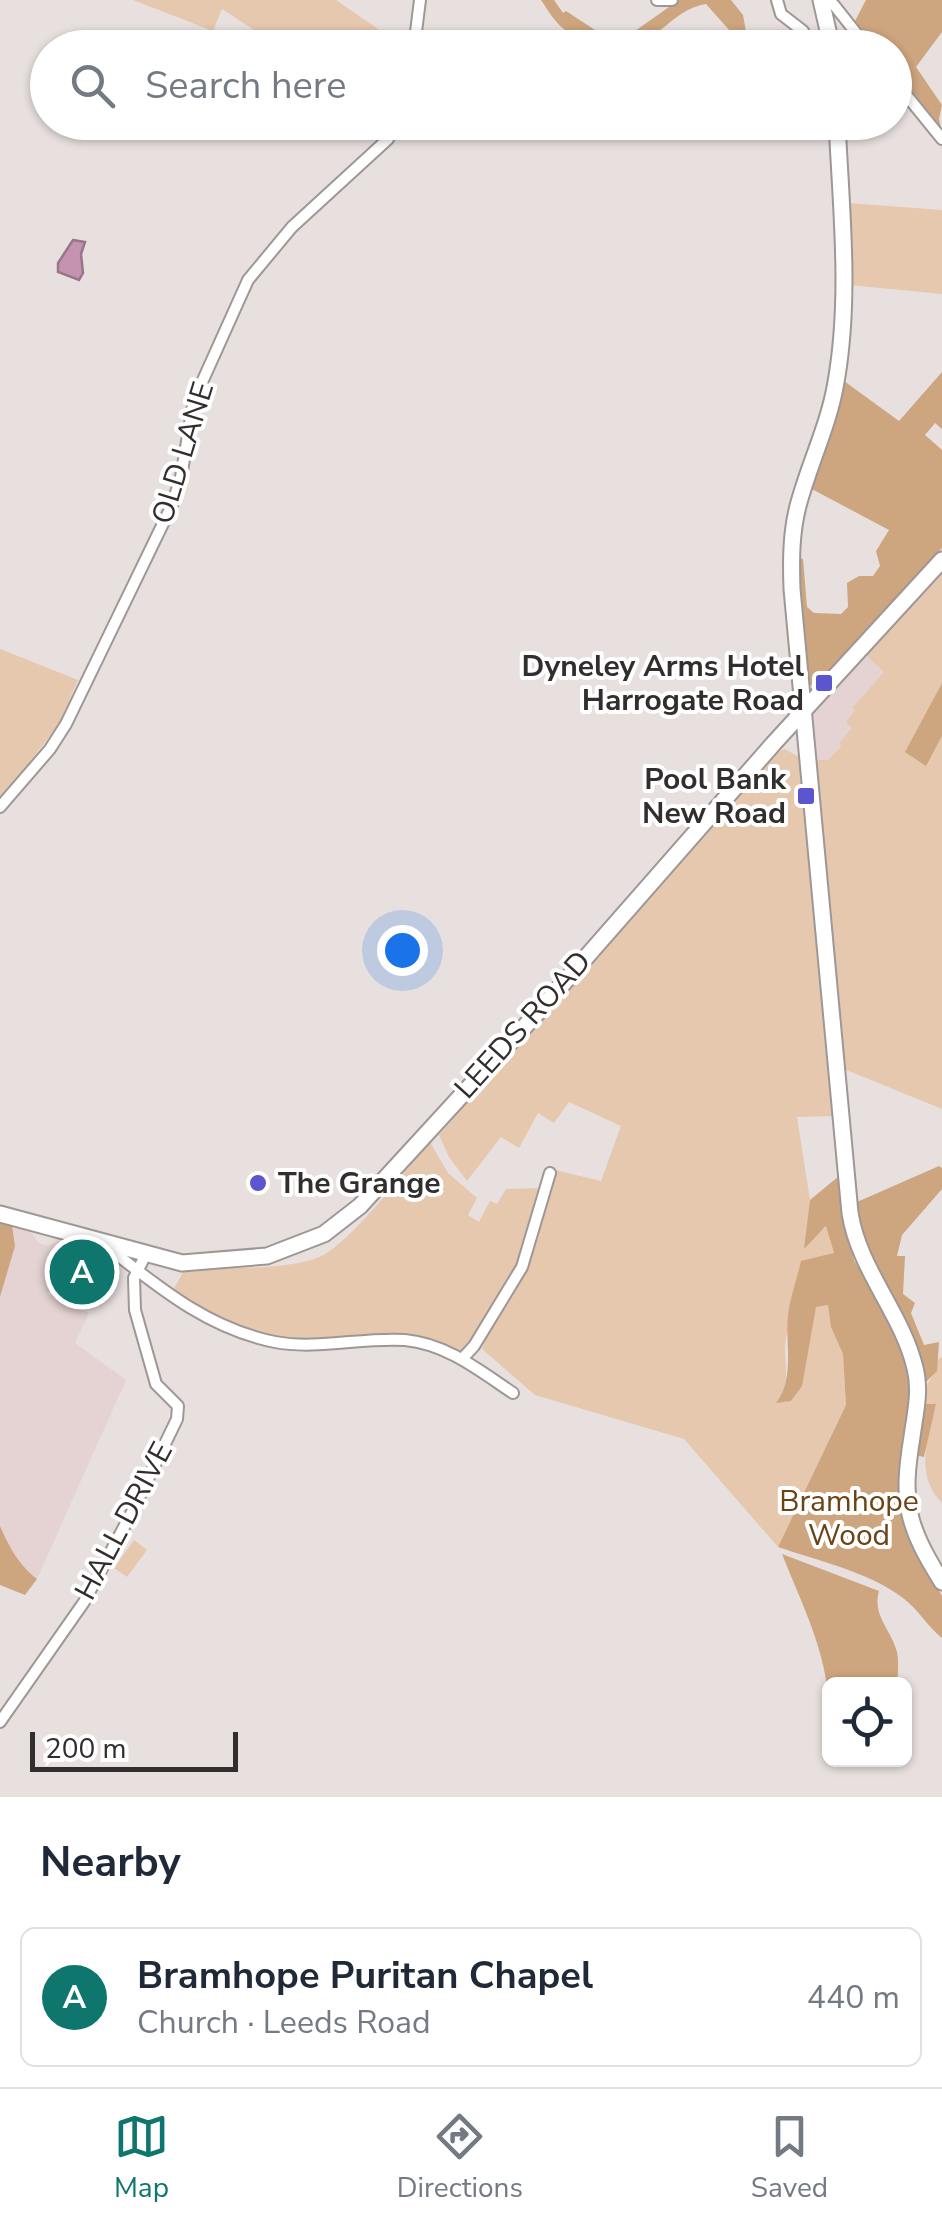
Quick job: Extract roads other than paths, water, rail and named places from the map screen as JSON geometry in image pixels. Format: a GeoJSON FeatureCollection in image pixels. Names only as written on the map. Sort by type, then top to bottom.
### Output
{"type":"FeatureCollection","features":[{"type":"Feature","properties":{"kind":"highway"},"geometry":{"type":"LineString","coordinates":[[822,2],[828,30]]}},
{"type":"Feature","properties":{"kind":"highway"},"geometry":{"type":"LineString","coordinates":[[838,140],[843,230],[842,332],[832,399],[797,509],[792,540],[792,590],[850,1213],[863,1260],[915,1366],[918,1399],[906,1500],[916,1538],[942,1582]]}},
{"type":"Feature","properties":{"kind":"highway","name":"LEEDS ROAD"},"geometry":{"type":"LineString","coordinates":[[0,1214],[182,1263],[267,1256],[324,1234],[360,1206],[539,1011],[774,743],[942,560]]}},
{"type":"Feature","properties":{"kind":"highway"},"geometry":{"type":"LineString","coordinates":[[774,743],[791,744],[806,754]]}},
{"type":"Feature","properties":{"kind":"street"},"geometry":{"type":"LineString","coordinates":[[416,30],[420,0]]}},
{"type":"Feature","properties":{"kind":"street"},"geometry":{"type":"LineString","coordinates":[[657,0],[672,0]]}},
{"type":"Feature","properties":{"kind":"street"},"geometry":{"type":"LineString","coordinates":[[777,0],[781,14],[802,30]]}},
{"type":"Feature","properties":{"kind":"street"},"geometry":{"type":"LineString","coordinates":[[822,2],[834,5],[854,30]]}},
{"type":"Feature","properties":{"kind":"street"},"geometry":{"type":"LineString","coordinates":[[912,102],[942,138]]}},
{"type":"Feature","properties":{"kind":"street","name":"OLD LANE"},"geometry":{"type":"LineString","coordinates":[[0,808],[66,724],[164,523],[181,477],[194,400],[248,280],[292,227],[387,140]]}},
{"type":"Feature","properties":{"kind":"street"},"geometry":{"type":"LineString","coordinates":[[462,1358],[474,1346],[522,1267],[550,1173]]}},
{"type":"Feature","properties":{"kind":"street"},"geometry":{"type":"LineString","coordinates":[[109,1244],[111,1250],[177,1302],[226,1328],[281,1343],[405,1340],[462,1358],[513,1394]]}},
{"type":"Feature","properties":{"kind":"street"},"geometry":{"type":"LineString","coordinates":[[137,1270],[146,1254]]}},
{"type":"Feature","properties":{"kind":"street","name":"HALL DRIVE"},"geometry":{"type":"LineString","coordinates":[[0,1722],[84,1602],[176,1419],[178,1406],[156,1384],[144,1349],[132,1290],[137,1270]]}},
{"type":"Feature","properties":{"kind":"place","name":"Dyneley Arms Hotel Harrogate Road"},"geometry":{"type":"Point","coordinates":[824,683]}},
{"type":"Feature","properties":{"kind":"place","name":"Pool Bank New Road"},"geometry":{"type":"Point","coordinates":[806,796]}},
{"type":"Feature","properties":{"kind":"place","name":"The Grange"},"geometry":{"type":"Point","coordinates":[258,1183]}},
{"type":"Feature","properties":{"kind":"place","name":"Bramhope Puritan Chapel"},"geometry":{"type":"Point","coordinates":[82,1272]}},
{"type":"Feature","properties":{"kind":"park label","name":"Bramhope Wood"},"geometry":{"type":"Point","coordinates":[849,1518]}}]}
